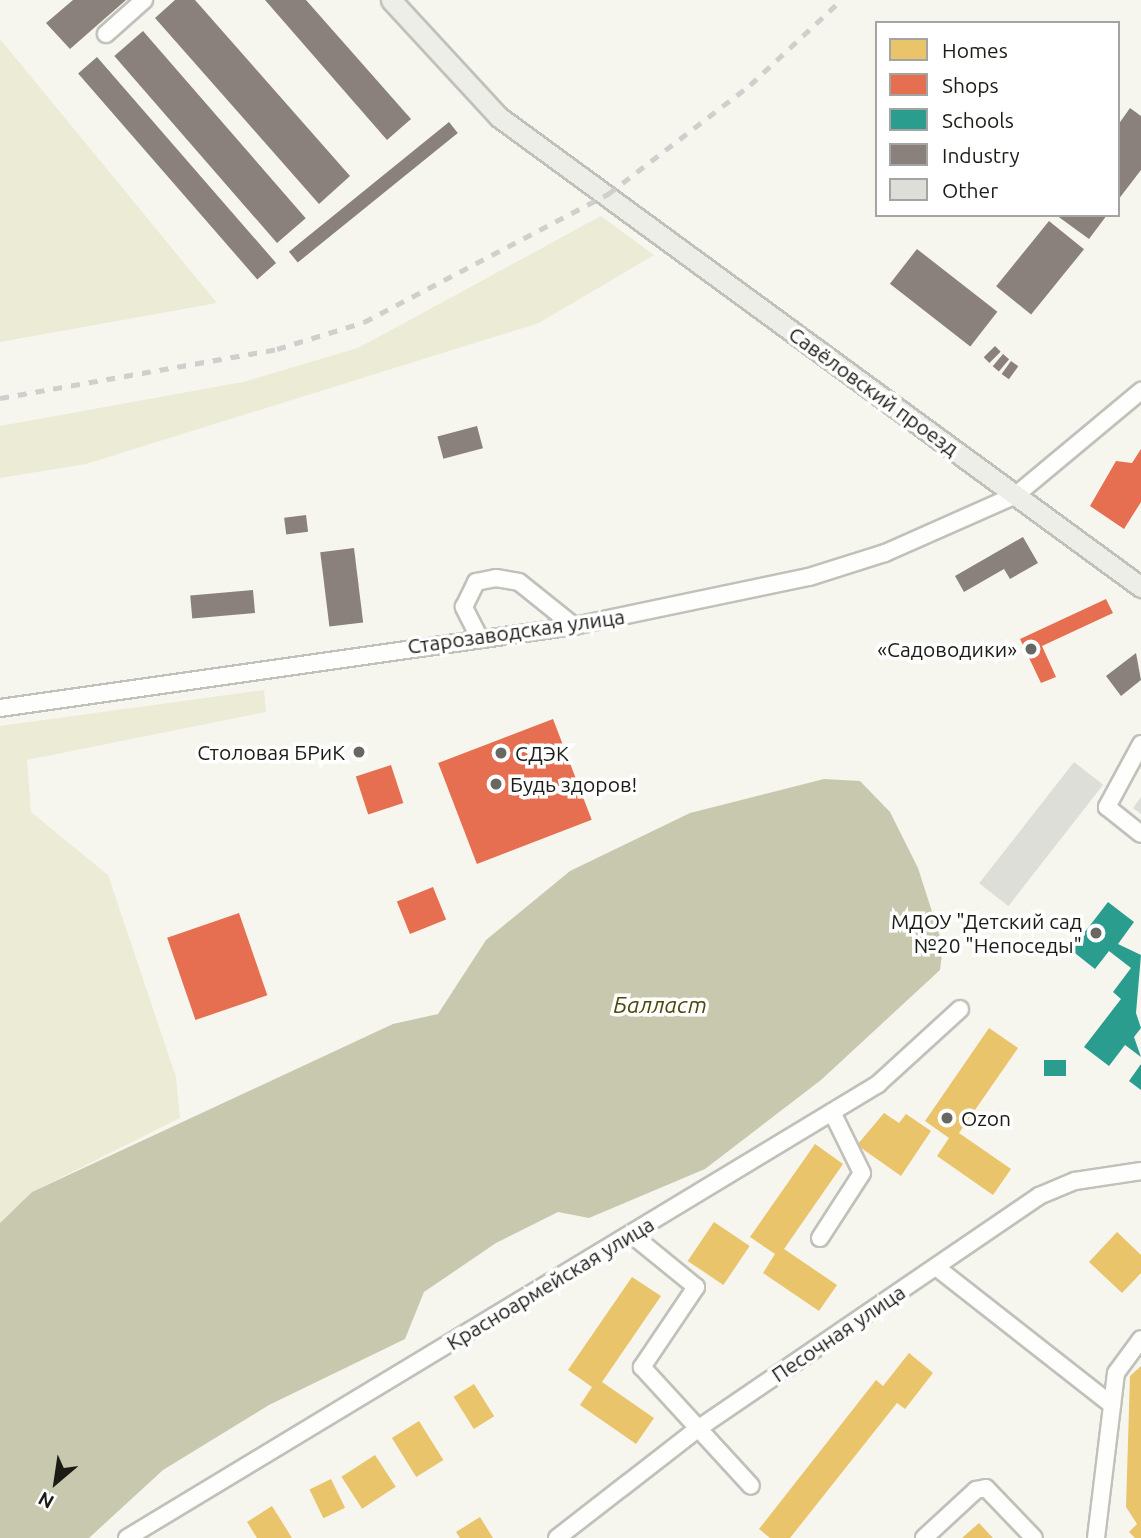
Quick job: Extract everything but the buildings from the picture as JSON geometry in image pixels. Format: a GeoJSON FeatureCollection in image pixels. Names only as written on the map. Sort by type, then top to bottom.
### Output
{"type":"FeatureCollection","features":[{"type":"Feature","properties":{"kind":"main road","name":"Савёловский проезд"},"geometry":{"type":"LineString","coordinates":[[391,0],[487,107],[1141,587]]}},
{"type":"Feature","properties":{"kind":"street"},"geometry":{"type":"LineString","coordinates":[[106,34],[144,0]]}},
{"type":"Feature","properties":{"kind":"street","name":"Старозаводская улица"},"geometry":{"type":"LineString","coordinates":[[0,708],[479,636],[575,626],[809,578],[886,553],[1016,495],[1141,391]]}},
{"type":"Feature","properties":{"kind":"street"},"geometry":{"type":"LineString","coordinates":[[479,636],[464,607],[476,582],[496,578],[519,582],[575,626]]}},
{"type":"Feature","properties":{"kind":"street"},"geometry":{"type":"LineString","coordinates":[[1141,744],[1107,807],[1141,834]]}},
{"type":"Feature","properties":{"kind":"street","name":"Красноармейская улица"},"geometry":{"type":"LineString","coordinates":[[127,1538],[878,1084],[960,1009]]}},
{"type":"Feature","properties":{"kind":"street"},"geometry":{"type":"LineString","coordinates":[[820,1238],[862,1173],[832,1112]]}},
{"type":"Feature","properties":{"kind":"street","name":"Песочная улица"},"geometry":{"type":"LineString","coordinates":[[556,1538],[699,1428],[1039,1196],[1075,1181],[1141,1171]]}},
{"type":"Feature","properties":{"kind":"street"},"geometry":{"type":"LineString","coordinates":[[631,1234],[695,1287],[642,1367],[751,1486]]}},
{"type":"Feature","properties":{"kind":"street"},"geometry":{"type":"LineString","coordinates":[[936,1267],[1112,1405]]}},
{"type":"Feature","properties":{"kind":"street"},"geometry":{"type":"LineString","coordinates":[[1096,1538],[1116,1373],[1141,1339]]}},
{"type":"Feature","properties":{"kind":"street"},"geometry":{"type":"LineString","coordinates":[[924,1538],[976,1490],[986,1488],[1034,1538]]}},
{"type":"Feature","properties":{"kind":"shaded area"},"geometry":{"type":"Polygon","coordinates":[[[0,39],[217,303],[0,342],[0,39]]]}},
{"type":"Feature","properties":{"kind":"shaded area"},"geometry":{"type":"Polygon","coordinates":[[[601,216],[654,255],[539,323],[86,464],[0,478],[0,426],[243,382],[358,348],[601,216]]]}},
{"type":"Feature","properties":{"kind":"shaded area"},"geometry":{"type":"Polygon","coordinates":[[[264,690],[266,712],[27,760],[31,812],[108,875],[176,1077],[180,1118],[32,1192],[0,1223],[0,726],[264,690]]]}},
{"type":"Feature","properties":{"kind":"water","name":"Балласт"},"geometry":{"type":"Polygon","coordinates":[[[824,779],[860,781],[890,812],[918,868],[943,946],[940,970],[821,1080],[705,1169],[589,1218],[558,1212],[496,1243],[424,1292],[405,1339],[269,1405],[163,1470],[89,1538],[0,1538],[0,1223],[32,1192],[393,1024],[438,1014],[486,940],[570,871],[690,813],[824,779]]]}},
{"type":"Feature","properties":{"kind":"railway"},"geometry":{"type":"LineString","coordinates":[[0,398],[277,349],[364,322],[608,194],[750,85],[841,0]]}},
{"type":"Feature","properties":{"kind":"place","name":"«Садоводики»"},"geometry":{"type":"Point","coordinates":[1031,649]}},
{"type":"Feature","properties":{"kind":"place","name":"Столовая БРиК"},"geometry":{"type":"Point","coordinates":[359,752]}},
{"type":"Feature","properties":{"kind":"place","name":"СДЭК"},"geometry":{"type":"Point","coordinates":[501,753]}},
{"type":"Feature","properties":{"kind":"place","name":"Будь здоров!"},"geometry":{"type":"Point","coordinates":[496,784]}},
{"type":"Feature","properties":{"kind":"place","name":"МДОУ \"Детский сад №20 \"Непоседы\""},"geometry":{"type":"Point","coordinates":[1096,933]}},
{"type":"Feature","properties":{"kind":"place","name":"Ozon"},"geometry":{"type":"Point","coordinates":[947,1118]}}]}
